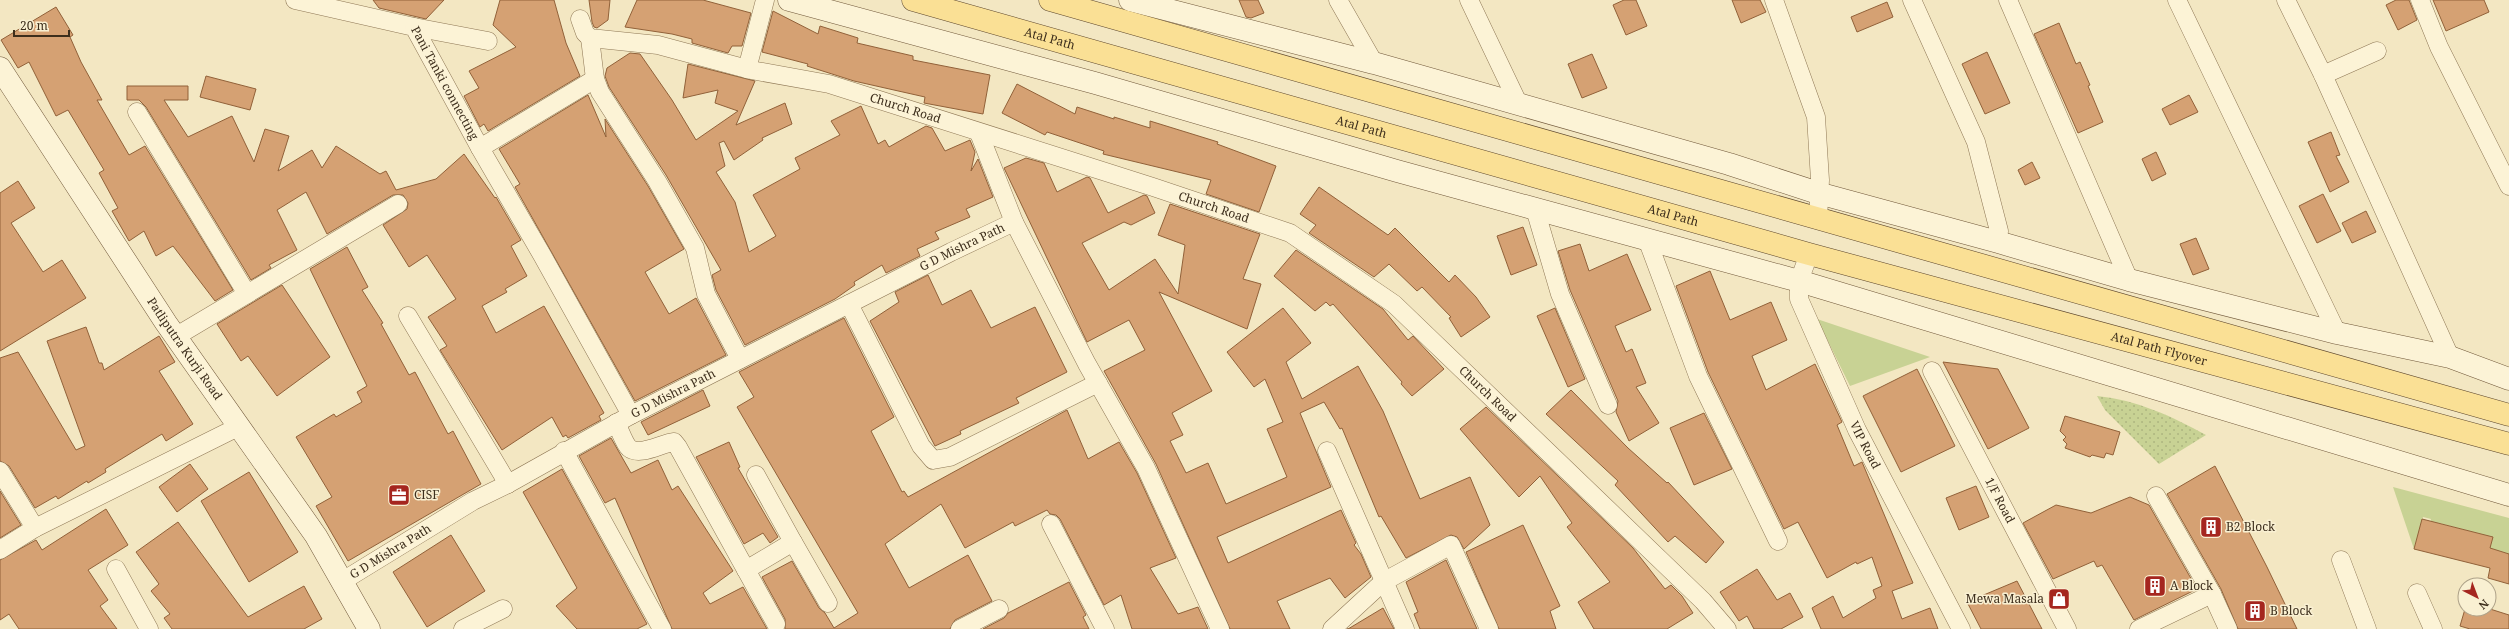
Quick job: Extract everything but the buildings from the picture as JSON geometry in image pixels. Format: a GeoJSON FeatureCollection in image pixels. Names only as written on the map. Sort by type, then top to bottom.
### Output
{"type":"FeatureCollection","features":[{"type":"Feature","properties":{"kind":"main road","name":"Atal Path"},"geometry":{"type":"LineString","coordinates":[[914,0],[1809,254]]}},
{"type":"Feature","properties":{"kind":"main road"},"geometry":{"type":"LineString","coordinates":[[1050,0],[1818,220],[2509,415]]}},
{"type":"Feature","properties":{"kind":"main road","name":"Atal Path Flyover"},"geometry":{"type":"LineString","coordinates":[[1809,254],[2509,444]]}},
{"type":"Feature","properties":{"kind":"street","name":"Pani Tanki connecting"},"geometry":{"type":"LineString","coordinates":[[295,0],[414,27],[480,148],[595,79]]}},
{"type":"Feature","properties":{"kind":"street"},"geometry":{"type":"LineString","coordinates":[[747,69],[765,0]]}},
{"type":"Feature","properties":{"kind":"street"},"geometry":{"type":"LineString","coordinates":[[789,0],[1095,83],[1397,171],[1799,281],[2509,496]]}},
{"type":"Feature","properties":{"kind":"street"},"geometry":{"type":"LineString","coordinates":[[1130,0],[1159,4],[1374,63],[1729,164],[1818,193],[1998,242],[2129,280],[2337,333],[2450,358],[2509,379]]}},
{"type":"Feature","properties":{"kind":"street"},"geometry":{"type":"LineString","coordinates":[[1338,0],[1374,63]]}},
{"type":"Feature","properties":{"kind":"street"},"geometry":{"type":"LineString","coordinates":[[1469,0],[1519,105]]}},
{"type":"Feature","properties":{"kind":"street"},"geometry":{"type":"LineString","coordinates":[[1774,0],[1816,117],[1820,180],[1818,193],[1818,220]]}},
{"type":"Feature","properties":{"kind":"street"},"geometry":{"type":"LineString","coordinates":[[1912,0],[1976,142],[1999,231],[1998,242]]}},
{"type":"Feature","properties":{"kind":"street"},"geometry":{"type":"LineString","coordinates":[[2008,0],[2129,280]]}},
{"type":"Feature","properties":{"kind":"street"},"geometry":{"type":"LineString","coordinates":[[2177,0],[2337,333]]}},
{"type":"Feature","properties":{"kind":"street"},"geometry":{"type":"LineString","coordinates":[[2286,0],[2323,75],[2450,358]]}},
{"type":"Feature","properties":{"kind":"street"},"geometry":{"type":"LineString","coordinates":[[2420,0],[2439,47],[2509,186]]}},
{"type":"Feature","properties":{"kind":"street"},"geometry":{"type":"LineString","coordinates":[[580,19],[585,33],[590,38],[595,79],[609,109],[656,181],[695,248],[706,294],[740,359]]}},
{"type":"Feature","properties":{"kind":"street"},"geometry":{"type":"LineString","coordinates":[[414,27],[488,41]]}},
{"type":"Feature","properties":{"kind":"street","name":"Church Road"},"geometry":{"type":"LineString","coordinates":[[590,38],[658,45],[747,69],[829,84],[979,133],[1153,187],[1290,233],[1394,304],[1703,601],[1726,629]]}},
{"type":"Feature","properties":{"kind":"street"},"geometry":{"type":"LineString","coordinates":[[2323,75],[2377,51]]}},
{"type":"Feature","properties":{"kind":"street","name":"Patliputra Kurji Road"},"geometry":{"type":"LineString","coordinates":[[0,68],[78,191],[175,337],[316,536],[369,629]]}},
{"type":"Feature","properties":{"kind":"street"},"geometry":{"type":"LineString","coordinates":[[137,112],[247,294]]}},
{"type":"Feature","properties":{"kind":"street"},"geometry":{"type":"LineString","coordinates":[[979,133],[1014,222],[1098,383],[1146,468],[1220,629]]}},
{"type":"Feature","properties":{"kind":"street"},"geometry":{"type":"LineString","coordinates":[[480,148],[623,419],[629,448],[635,451],[674,442],[776,624]]}},
{"type":"Feature","properties":{"kind":"street"},"geometry":{"type":"LineString","coordinates":[[175,337],[398,204]]}},
{"type":"Feature","properties":{"kind":"street"},"geometry":{"type":"LineString","coordinates":[[1535,209],[1560,294],[1608,406]]}},
{"type":"Feature","properties":{"kind":"street","name":"G D Mishra Path"},"geometry":{"type":"LineString","coordinates":[[341,582],[473,501],[508,484],[623,419],[1014,222]]}},
{"type":"Feature","properties":{"kind":"street"},"geometry":{"type":"LineString","coordinates":[[1647,240],[1698,376],[1778,541]]}},
{"type":"Feature","properties":{"kind":"street","name":"VIP Road"},"geometry":{"type":"LineString","coordinates":[[1809,254],[1799,281],[1799,299],[1857,430],[1961,629]]}},
{"type":"Feature","properties":{"kind":"street"},"geometry":{"type":"LineString","coordinates":[[849,304],[921,446],[933,460],[950,457],[1098,383]]}},
{"type":"Feature","properties":{"kind":"street"},"geometry":{"type":"LineString","coordinates":[[408,316],[508,484]]}},
{"type":"Feature","properties":{"kind":"street","name":"1/F Road"},"geometry":{"type":"LineString","coordinates":[[1932,371],[2067,629]]}},
{"type":"Feature","properties":{"kind":"street"},"geometry":{"type":"LineString","coordinates":[[0,550],[36,528],[238,427]]}},
{"type":"Feature","properties":{"kind":"street"},"geometry":{"type":"LineString","coordinates":[[564,451],[662,629]]}},
{"type":"Feature","properties":{"kind":"street"},"geometry":{"type":"LineString","coordinates":[[1327,451],[1383,582],[1405,629]]}},
{"type":"Feature","properties":{"kind":"street"},"geometry":{"type":"LineString","coordinates":[[0,471],[36,528]]}},
{"type":"Feature","properties":{"kind":"street"},"geometry":{"type":"LineString","coordinates":[[756,475],[828,603]]}},
{"type":"Feature","properties":{"kind":"street"},"geometry":{"type":"LineString","coordinates":[[2156,496],[2212,594],[2228,629]]}},
{"type":"Feature","properties":{"kind":"street"},"geometry":{"type":"LineString","coordinates":[[1051,524],[1106,629]]}},
{"type":"Feature","properties":{"kind":"street"},"geometry":{"type":"LineString","coordinates":[[746,570],[793,542]]}},
{"type":"Feature","properties":{"kind":"street"},"geometry":{"type":"LineString","coordinates":[[1332,629],[1383,582],[1451,545],[1489,629]]}},
{"type":"Feature","properties":{"kind":"street"},"geometry":{"type":"LineString","coordinates":[[2341,560],[2367,629]]}},
{"type":"Feature","properties":{"kind":"street"},"geometry":{"type":"LineString","coordinates":[[116,569],[149,629]]}},
{"type":"Feature","properties":{"kind":"street"},"geometry":{"type":"LineString","coordinates":[[2417,593],[2433,629]]}},
{"type":"Feature","properties":{"kind":"street"},"geometry":{"type":"LineString","coordinates":[[2139,629],[2212,594]]}},
{"type":"Feature","properties":{"kind":"street"},"geometry":{"type":"LineString","coordinates":[[464,629],[503,609]]}},
{"type":"Feature","properties":{"kind":"street"},"geometry":{"type":"LineString","coordinates":[[960,629],[999,609]]}},
{"type":"Feature","properties":{"kind":"green space"},"geometry":{"type":"Polygon","coordinates":[[[1817,319],[1930,357],[1850,386],[1817,319]]]}},
{"type":"Feature","properties":{"kind":"green space"},"geometry":{"type":"Polygon","coordinates":[[[2097,396],[2140,405],[2167,415],[2206,435],[2159,464],[2105,410],[2097,396]]]}},
{"type":"Feature","properties":{"kind":"green space"},"geometry":{"type":"Polygon","coordinates":[[[2393,487],[2509,518],[2509,554],[2488,556],[2492,537],[2439,523],[2427,535],[2431,519],[2423,517],[2414,549],[2393,487]]]}},
{"type":"Feature","properties":{"kind":"place","name":"CISF"},"geometry":{"type":"Point","coordinates":[399,495]}},
{"type":"Feature","properties":{"kind":"place","name":"B2 Block"},"geometry":{"type":"Point","coordinates":[2211,527]}},
{"type":"Feature","properties":{"kind":"place","name":"A Block"},"geometry":{"type":"Point","coordinates":[2155,586]}},
{"type":"Feature","properties":{"kind":"place","name":"Mewa Masala"},"geometry":{"type":"Point","coordinates":[2059,599]}},
{"type":"Feature","properties":{"kind":"place","name":"B Block"},"geometry":{"type":"Point","coordinates":[2255,611]}}]}
